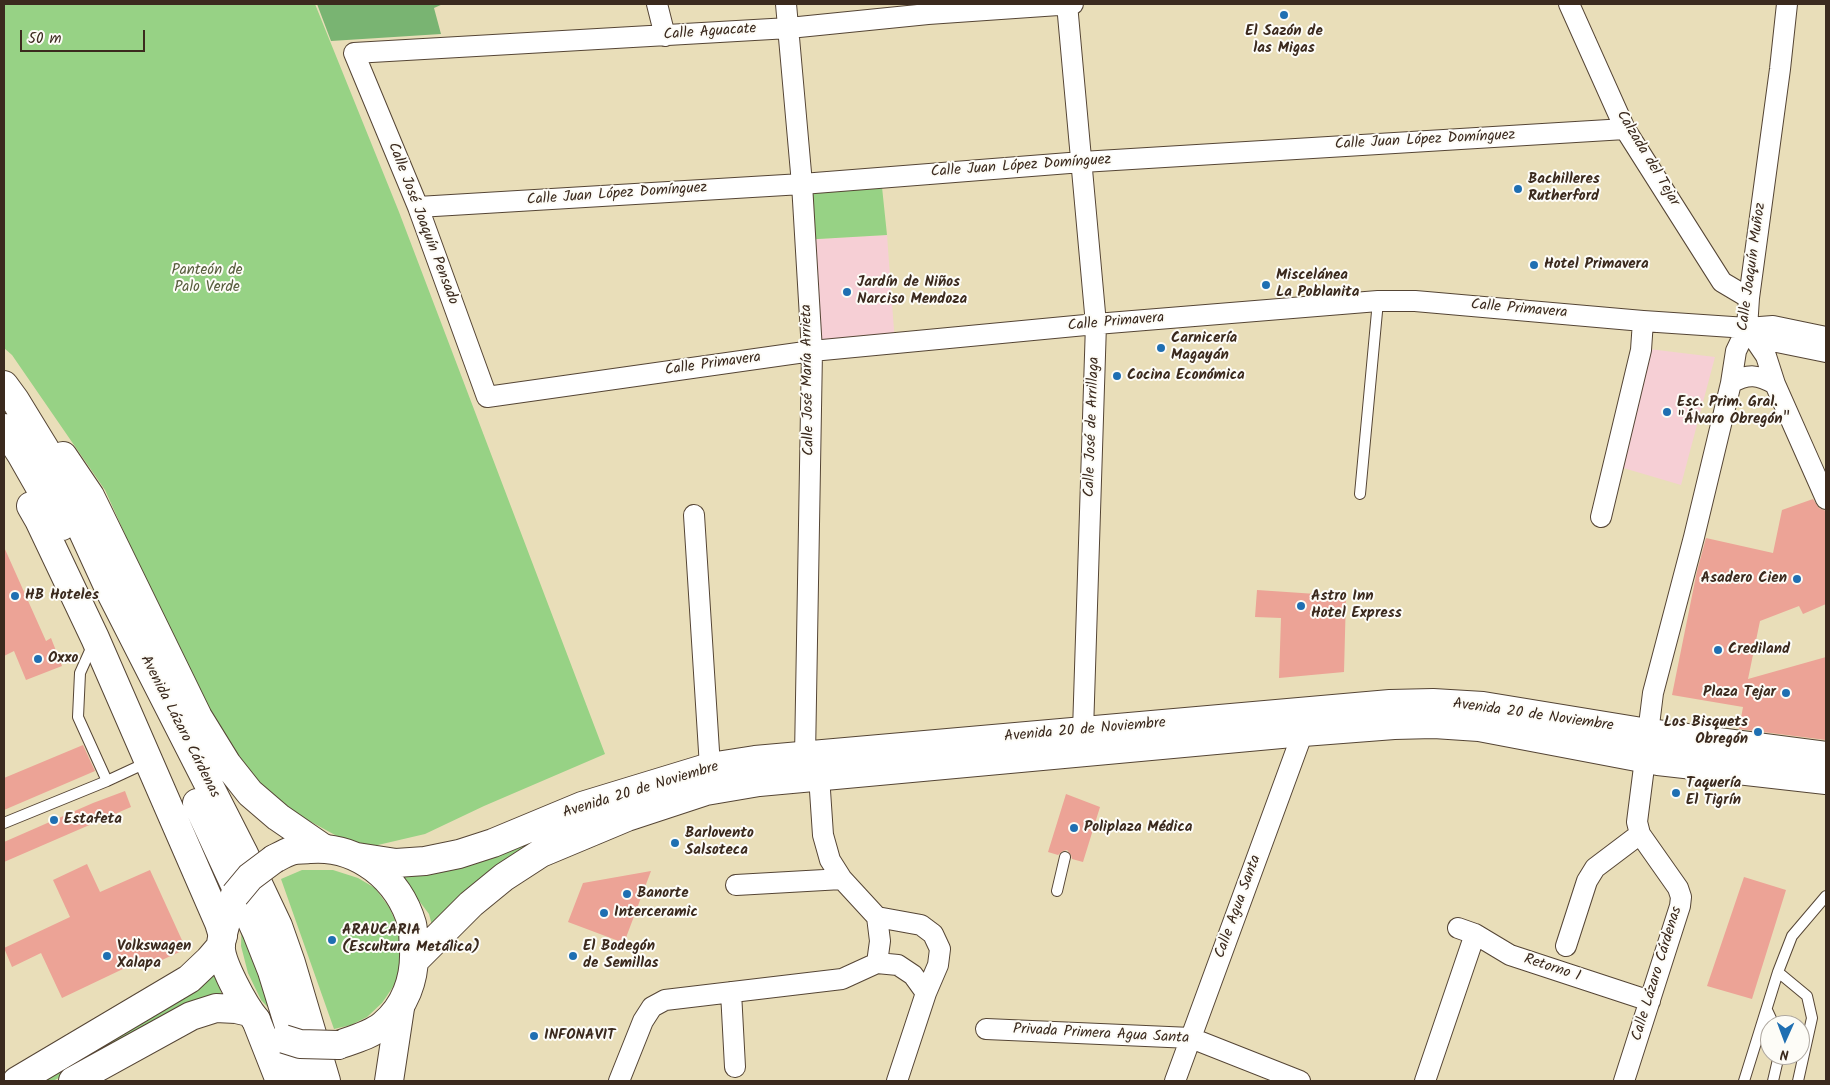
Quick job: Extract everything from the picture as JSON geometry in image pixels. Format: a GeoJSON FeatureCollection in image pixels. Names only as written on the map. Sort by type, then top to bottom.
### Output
{"type":"FeatureCollection","features":[{"type":"Feature","properties":{"kind":"main road"},"geometry":{"type":"LineString","coordinates":[[9,392],[44,430],[90,496],[198,717],[227,764],[250,792],[278,817],[323,848]]}},
{"type":"Feature","properties":{"kind":"main road","name":"Avenida Lázaro Cárdenas"},"geometry":{"type":"LineString","coordinates":[[9,392],[45,449],[112,595],[243,852],[278,926],[326,1081]]}},
{"type":"Feature","properties":{"kind":"main road","name":"Avenida Lázaro Cárdenas"},"geometry":{"type":"LineString","coordinates":[[4,428],[55,512],[100,601],[222,856],[269,964],[306,1081]]}},
{"type":"Feature","properties":{"kind":"main road"},"geometry":{"type":"LineString","coordinates":[[4,459],[40,520],[95,638],[219,923],[228,971],[253,1016],[280,1081]]}},
{"type":"Feature","properties":{"kind":"main road","name":"Avenida 20 de Noviembre"},"geometry":{"type":"LineString","coordinates":[[414,961],[471,904],[504,877],[541,853],[627,816],[706,791],[759,782],[812,766],[1083,731],[1390,704],[1433,703],[1483,706],[1646,746],[1826,780]]}},
{"type":"Feature","properties":{"kind":"main road","name":"Avenida 20 de Noviembre"},"geometry":{"type":"LineString","coordinates":[[357,857],[396,863],[425,861],[459,854],[493,843],[582,806],[710,767],[755,760],[812,766],[1434,724],[1479,727],[1646,746],[1826,756]]}},
{"type":"Feature","properties":{"kind":"main road"},"geometry":{"type":"LineString","coordinates":[[17,1081],[189,979],[209,960],[222,941],[235,895],[250,877],[274,859],[292,851],[323,848],[357,857],[382,874],[402,898],[413,926],[414,961],[411,982],[400,1008],[389,1081]]}},
{"type":"Feature","properties":{"kind":"main road"},"geometry":{"type":"LineString","coordinates":[[74,1081],[192,1016],[216,1008],[236,1009],[253,1016],[272,1032],[284,1039],[300,1044],[338,1045],[382,1026],[400,1008]]}},
{"type":"Feature","properties":{"kind":"street"},"geometry":{"type":"LineString","coordinates":[[657,4],[665,36]]}},
{"type":"Feature","properties":{"kind":"street","name":"Calle José María Arrieta"},"geometry":{"type":"LineString","coordinates":[[786,4],[802,184],[812,351],[812,766],[823,836],[830,860],[842,880],[877,917]]}},
{"type":"Feature","properties":{"kind":"street","name":"Calle José de Arrillaga"},"geometry":{"type":"LineString","coordinates":[[1067,4],[1096,324],[1083,731]]}},
{"type":"Feature","properties":{"kind":"street","name":"Calle Aguacate"},"geometry":{"type":"LineString","coordinates":[[354,53],[789,28],[927,9],[1073,4]]}},
{"type":"Feature","properties":{"kind":"street","name":"Calzada del Tejar"},"geometry":{"type":"LineString","coordinates":[[1568,4],[1625,129],[1722,282],[1748,298]]}},
{"type":"Feature","properties":{"kind":"street","name":"Calle Joaquín Muñoz"},"geometry":{"type":"LineString","coordinates":[[1646,746],[1653,693],[1694,537],[1731,382],[1736,352],[1747,328],[1748,298],[1780,69],[1787,4]]}},
{"type":"Feature","properties":{"kind":"street","name":"Calle José Joaquín Pensado"},"geometry":{"type":"LineString","coordinates":[[354,53],[418,208],[487,397]]}},
{"type":"Feature","properties":{"kind":"street","name":"Calle Juan López Domínguez"},"geometry":{"type":"LineString","coordinates":[[418,208],[802,184],[1082,162],[1625,129]]}},
{"type":"Feature","properties":{"kind":"street","name":"Calle Primavera"},"geometry":{"type":"LineString","coordinates":[[487,397],[812,351],[1096,324],[1378,301],[1415,301],[1643,322],[1747,328],[1773,326],[1826,337]]}},
{"type":"Feature","properties":{"kind":"street"},"geometry":{"type":"LineString","coordinates":[[1601,516],[1641,350],[1643,322]]}},
{"type":"Feature","properties":{"kind":"street"},"geometry":{"type":"LineString","coordinates":[[1747,328],[1766,356],[1775,384],[1826,499]]}},
{"type":"Feature","properties":{"kind":"street","name":"Calle Primavera"},"geometry":{"type":"LineString","coordinates":[[1747,328],[1772,341],[1826,352]]}},
{"type":"Feature","properties":{"kind":"street"},"geometry":{"type":"LineString","coordinates":[[1731,382],[1743,376],[1761,377],[1775,384]]}},
{"type":"Feature","properties":{"kind":"street"},"geometry":{"type":"LineString","coordinates":[[694,515],[710,767]]}},
{"type":"Feature","properties":{"kind":"street","name":"Calle Agua Santa"},"geometry":{"type":"LineString","coordinates":[[1175,1081],[1303,732]]}},
{"type":"Feature","properties":{"kind":"street"},"geometry":{"type":"LineString","coordinates":[[1566,946],[1587,881],[1595,868],[1640,834],[1637,822],[1646,746]]}},
{"type":"Feature","properties":{"kind":"street","name":"Calle Lázaro Cárdenas"},"geometry":{"type":"LineString","coordinates":[[1624,1081],[1680,906],[1681,897],[1678,888],[1640,834]]}},
{"type":"Feature","properties":{"kind":"street"},"geometry":{"type":"LineString","coordinates":[[736,885],[842,880]]}},
{"type":"Feature","properties":{"kind":"street"},"geometry":{"type":"LineString","coordinates":[[877,963],[880,941],[877,917],[921,925],[933,934],[940,949],[938,964],[926,993],[897,1081]]}},
{"type":"Feature","properties":{"kind":"street","name":"Retorno 1"},"geometry":{"type":"LineString","coordinates":[[1425,1081],[1466,931],[1510,955],[1650,1001]]}},
{"type":"Feature","properties":{"kind":"street"},"geometry":{"type":"LineString","coordinates":[[619,1081],[643,1021],[652,1007],[665,1000],[842,979],[877,963],[898,965],[913,975],[926,993]]}},
{"type":"Feature","properties":{"kind":"street"},"geometry":{"type":"LineString","coordinates":[[731,992],[735,1067]]}},
{"type":"Feature","properties":{"kind":"street","name":"Privada Primera Agua Santa"},"geometry":{"type":"LineString","coordinates":[[986,1029],[1191,1038],[1300,1081]]}},
{"type":"Feature","properties":{"kind":"lane"},"geometry":{"type":"LineString","coordinates":[[1360,494],[1378,301]]}},
{"type":"Feature","properties":{"kind":"lane"},"geometry":{"type":"LineString","coordinates":[[95,638],[80,673],[78,717],[107,781]]}},
{"type":"Feature","properties":{"kind":"lane"},"geometry":{"type":"LineString","coordinates":[[4,823],[107,781],[149,761]]}},
{"type":"Feature","properties":{"kind":"lane"},"geometry":{"type":"LineString","coordinates":[[1057,891],[1065,858]]}},
{"type":"Feature","properties":{"kind":"lane"},"geometry":{"type":"LineString","coordinates":[[1744,1081],[1778,972],[1792,936],[1826,896]]}},
{"type":"Feature","properties":{"kind":"lane"},"geometry":{"type":"LineString","coordinates":[[1778,972],[1807,996],[1812,1018],[1798,1081]]}},
{"type":"Feature","properties":{"kind":"lane"},"geometry":{"type":"LineString","coordinates":[[1767,1010],[1769,1015]]}},
{"type":"Feature","properties":{"kind":"lane"},"geometry":{"type":"LineString","coordinates":[[1774,1081],[1777,1065]]}},
{"type":"Feature","properties":{"kind":"shaded area","name":"Jardín de Niños Narciso Mendoza"},"geometry":{"type":"Polygon","coordinates":[[[887,235],[895,344],[807,352],[801,240],[887,235]]]}},
{"type":"Feature","properties":{"kind":"shaded area","name":"Esc. Prim. Gral. \"Álvaro Obregón\""},"geometry":{"type":"Polygon","coordinates":[[[1649,349],[1715,357],[1681,485],[1620,467],[1649,349]]]}},
{"type":"Feature","properties":{"kind":"green space","name":"Panteón de Palo Verde"},"geometry":{"type":"Polygon","coordinates":[[[4,4],[315,4],[399,212],[605,754],[484,806],[425,834],[365,848],[346,841],[282,806],[251,780],[207,716],[105,490],[12,355],[4,348],[4,4]]]}},
{"type":"Feature","properties":{"kind":"green space"},"geometry":{"type":"Polygon","coordinates":[[[317,4],[443,4],[434,8],[441,34],[331,41],[317,4]]]}},
{"type":"Feature","properties":{"kind":"green space"},"geometry":{"type":"Polygon","coordinates":[[[882,187],[887,235],[801,240],[798,194],[882,187]]]}},
{"type":"Feature","properties":{"kind":"green space"},"geometry":{"type":"Polygon","coordinates":[[[1409,709],[1442,709],[1618,733],[1618,742],[1487,720],[1408,714],[746,776],[703,784],[629,805],[524,849],[474,890],[453,910],[434,933],[429,914],[411,890],[403,875],[465,867],[492,857],[520,843],[628,803],[702,780],[746,773],[998,747],[1409,709]]]}},
{"type":"Feature","properties":{"kind":"green space"},"geometry":{"type":"Polygon","coordinates":[[[302,870],[333,870],[358,878],[375,888],[389,907],[400,931],[402,960],[395,984],[382,1003],[367,1017],[351,1025],[334,1029],[281,879],[302,870]]]}},
{"type":"Feature","properties":{"kind":"green space"},"geometry":{"type":"Polygon","coordinates":[[[242,915],[279,1019],[261,1000],[248,973],[241,946],[242,915]]]}},
{"type":"Feature","properties":{"kind":"green space"},"geometry":{"type":"Polygon","coordinates":[[[214,969],[222,996],[188,1008],[53,1081],[28,1081],[214,969]]]}},
{"type":"Feature","properties":{"kind":"building"},"geometry":{"type":"Polygon","coordinates":[[[1813,499],[1819,508],[1826,511],[1826,604],[1803,614],[1799,606],[1760,621],[1748,679],[1826,657],[1826,740],[1739,729],[1743,707],[1672,695],[1697,571],[1706,538],[1773,553],[1782,510],[1813,499]]]}},
{"type":"Feature","properties":{"kind":"building","name":"HB Hoteles"},"geometry":{"type":"Polygon","coordinates":[[[4,547],[46,641],[51,638],[62,666],[26,680],[14,651],[4,656],[4,547]]]}},
{"type":"Feature","properties":{"kind":"building"},"geometry":{"type":"Polygon","coordinates":[[[1257,590],[1346,596],[1344,672],[1279,678],[1281,618],[1255,617],[1257,590]]]}},
{"type":"Feature","properties":{"kind":"building"},"geometry":{"type":"Polygon","coordinates":[[[83,745],[95,771],[4,810],[4,778],[83,745]]]}},
{"type":"Feature","properties":{"kind":"building"},"geometry":{"type":"Polygon","coordinates":[[[125,791],[131,807],[4,862],[4,842],[125,791]]]}},
{"type":"Feature","properties":{"kind":"building","name":"Poliplaza Médica"},"geometry":{"type":"Polygon","coordinates":[[[1066,794],[1100,807],[1083,862],[1072,859],[1067,850],[1058,855],[1048,852],[1066,794]]]}},
{"type":"Feature","properties":{"kind":"building","name":"Volkswagen Xalapa"},"geometry":{"type":"Polygon","coordinates":[[[87,864],[100,892],[150,870],[186,949],[151,965],[146,958],[62,998],[41,953],[12,967],[4,948],[70,917],[53,880],[87,864]]]}},
{"type":"Feature","properties":{"kind":"building","name":"Interceramic"},"geometry":{"type":"Polygon","coordinates":[[[651,871],[624,943],[568,922],[583,883],[651,871]]]}},
{"type":"Feature","properties":{"kind":"building"},"geometry":{"type":"Polygon","coordinates":[[[1744,877],[1786,890],[1752,999],[1707,986],[1744,877]]]}},
{"type":"Feature","properties":{"kind":"place","name":"El Sazón de las Migas"},"geometry":{"type":"Point","coordinates":[1284,15]}},
{"type":"Feature","properties":{"kind":"place","name":"Bachilleres Rutherford"},"geometry":{"type":"Point","coordinates":[1518,189]}},
{"type":"Feature","properties":{"kind":"place","name":"Hotel Primavera"},"geometry":{"type":"Point","coordinates":[1534,265]}},
{"type":"Feature","properties":{"kind":"place","name":"Miscelánea La Poblanita"},"geometry":{"type":"Point","coordinates":[1266,285]}},
{"type":"Feature","properties":{"kind":"place","name":"Jardín de Niños Narciso Mendoza"},"geometry":{"type":"Point","coordinates":[847,292]}},
{"type":"Feature","properties":{"kind":"place","name":"Carnicería Magayán"},"geometry":{"type":"Point","coordinates":[1161,348]}},
{"type":"Feature","properties":{"kind":"place","name":"Cocina Económica"},"geometry":{"type":"Point","coordinates":[1117,376]}},
{"type":"Feature","properties":{"kind":"place","name":"Esc. Prim. Gral. \"Álvaro Obregón\""},"geometry":{"type":"Point","coordinates":[1667,412]}},
{"type":"Feature","properties":{"kind":"place","name":"Asadero Cien"},"geometry":{"type":"Point","coordinates":[1797,579]}},
{"type":"Feature","properties":{"kind":"place","name":"HB Hoteles"},"geometry":{"type":"Point","coordinates":[15,596]}},
{"type":"Feature","properties":{"kind":"place","name":"Astro Inn Hotel Express"},"geometry":{"type":"Point","coordinates":[1301,606]}},
{"type":"Feature","properties":{"kind":"place","name":"Crediland"},"geometry":{"type":"Point","coordinates":[1718,650]}},
{"type":"Feature","properties":{"kind":"place","name":"Oxxo"},"geometry":{"type":"Point","coordinates":[38,659]}},
{"type":"Feature","properties":{"kind":"place","name":"Plaza Tejar"},"geometry":{"type":"Point","coordinates":[1786,693]}},
{"type":"Feature","properties":{"kind":"place","name":"Los Bisquets Obregón"},"geometry":{"type":"Point","coordinates":[1758,732]}},
{"type":"Feature","properties":{"kind":"place","name":"Taquería El Tigrín"},"geometry":{"type":"Point","coordinates":[1676,793]}},
{"type":"Feature","properties":{"kind":"place","name":"Estafeta"},"geometry":{"type":"Point","coordinates":[54,820]}},
{"type":"Feature","properties":{"kind":"place","name":"Poliplaza Médica"},"geometry":{"type":"Point","coordinates":[1074,828]}},
{"type":"Feature","properties":{"kind":"place","name":"Barlovento Salsoteca"},"geometry":{"type":"Point","coordinates":[675,843]}},
{"type":"Feature","properties":{"kind":"place","name":"Banorte"},"geometry":{"type":"Point","coordinates":[627,894]}},
{"type":"Feature","properties":{"kind":"place","name":"Interceramic"},"geometry":{"type":"Point","coordinates":[604,913]}},
{"type":"Feature","properties":{"kind":"place","name":"ARAUCARIA (Escultura Metálica)"},"geometry":{"type":"Point","coordinates":[332,940]}},
{"type":"Feature","properties":{"kind":"place","name":"Volkswagen Xalapa"},"geometry":{"type":"Point","coordinates":[107,956]}},
{"type":"Feature","properties":{"kind":"place","name":"El Bodegón de Semillas"},"geometry":{"type":"Point","coordinates":[573,956]}},
{"type":"Feature","properties":{"kind":"place","name":"INFONAVIT"},"geometry":{"type":"Point","coordinates":[534,1036]}}]}
